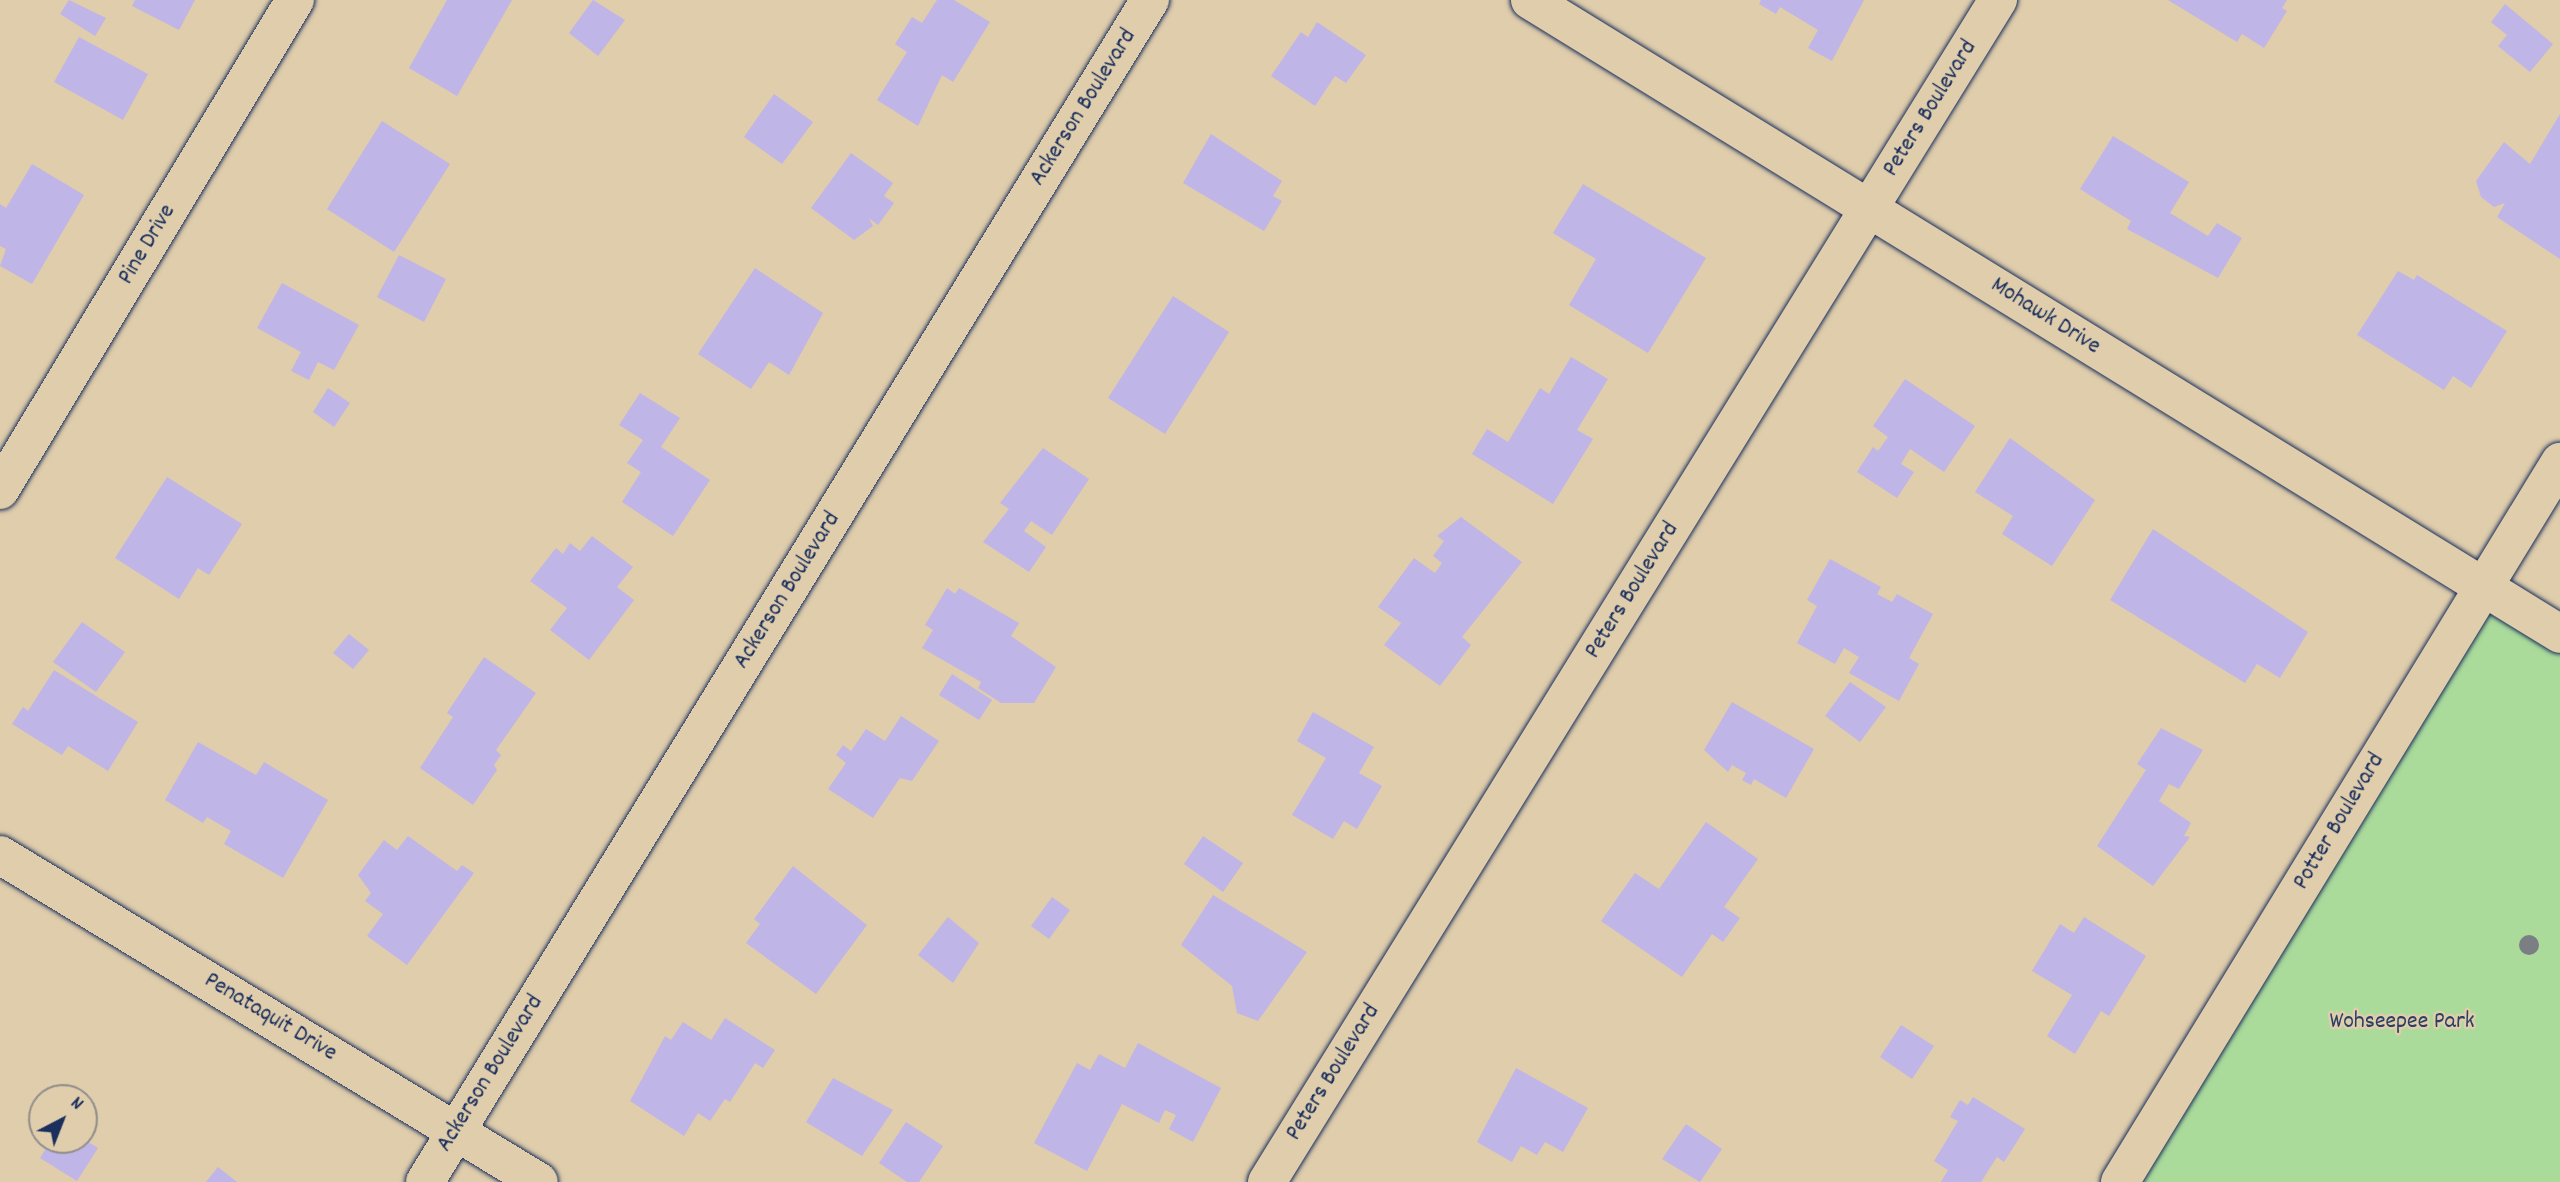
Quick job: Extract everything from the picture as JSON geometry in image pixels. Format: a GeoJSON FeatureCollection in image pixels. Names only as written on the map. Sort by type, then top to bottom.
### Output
{"type":"FeatureCollection","features":[{"type":"Feature","properties":{"kind":"street","name":"Pine Drive"},"geometry":{"type":"LineString","coordinates":[[0,490],[295,0]]}},
{"type":"Feature","properties":{"kind":"street","name":"Ackerson Boulevard"},"geometry":{"type":"LineString","coordinates":[[425,1182],[1150,0]]}},
{"type":"Feature","properties":{"kind":"street","name":"Mohawk Drive"},"geometry":{"type":"LineString","coordinates":[[1530,0],[2560,634]]}},
{"type":"Feature","properties":{"kind":"street","name":"Peters Boulevard"},"geometry":{"type":"LineString","coordinates":[[1267,1182],[1998,0]]}},
{"type":"Feature","properties":{"kind":"street","name":"Potter Boulevard"},"geometry":{"type":"LineString","coordinates":[[2120,1182],[2560,462]]}},
{"type":"Feature","properties":{"kind":"street","name":"Penataquit Drive"},"geometry":{"type":"LineString","coordinates":[[0,855],[539,1182]]}},
{"type":"Feature","properties":{"kind":"green space","name":"Wohseepee Park"},"geometry":{"type":"Polygon","coordinates":[[[2483,587],[2560,634],[2560,1182],[2120,1182],[2483,587]]]}},
{"type":"Feature","properties":{"kind":"building"},"geometry":{"type":"Polygon","coordinates":[[[69,0],[106,18],[95,36],[60,14],[69,0]]]}},
{"type":"Feature","properties":{"kind":"building"},"geometry":{"type":"Polygon","coordinates":[[[135,0],[195,0],[179,30],[132,6],[135,0]]]}},
{"type":"Feature","properties":{"kind":"building"},"geometry":{"type":"Polygon","coordinates":[[[447,0],[512,0],[457,96],[409,68],[447,0]]]}},
{"type":"Feature","properties":{"kind":"building"},"geometry":{"type":"Polygon","coordinates":[[[593,0],[625,20],[598,56],[569,33],[593,0]]]}},
{"type":"Feature","properties":{"kind":"building"},"geometry":{"type":"Polygon","coordinates":[[[937,0],[954,0],[990,22],[953,82],[942,75],[918,126],[877,100],[907,52],[895,44],[912,17],[922,23],[937,0]]]}},
{"type":"Feature","properties":{"kind":"building"},"geometry":{"type":"Polygon","coordinates":[[[1761,0],[1864,0],[1832,61],[1808,48],[1818,30],[1780,7],[1776,14],[1759,4],[1761,0]]]}},
{"type":"Feature","properties":{"kind":"building"},"geometry":{"type":"Polygon","coordinates":[[[2168,0],[2287,0],[2282,8],[2287,11],[2264,48],[2242,34],[2237,42],[2168,0]]]}},
{"type":"Feature","properties":{"kind":"building"},"geometry":{"type":"Polygon","coordinates":[[[2505,4],[2553,44],[2530,72],[2498,46],[2507,35],[2491,22],[2505,4]]]}},
{"type":"Feature","properties":{"kind":"building"},"geometry":{"type":"Polygon","coordinates":[[[1317,22],[1366,55],[1346,83],[1335,76],[1315,106],[1271,76],[1301,32],[1308,37],[1317,22]]]}},
{"type":"Feature","properties":{"kind":"building"},"geometry":{"type":"Polygon","coordinates":[[[79,37],[148,74],[123,120],[54,82],[79,37]]]}},
{"type":"Feature","properties":{"kind":"building"},"geometry":{"type":"Polygon","coordinates":[[[774,94],[813,122],[782,164],[744,137],[774,94]]]}},
{"type":"Feature","properties":{"kind":"building"},"geometry":{"type":"Polygon","coordinates":[[[2560,114],[2560,259],[2497,217],[2505,203],[2494,207],[2481,197],[2476,181],[2504,142],[2530,164],[2560,114]]]}},
{"type":"Feature","properties":{"kind":"building"},"geometry":{"type":"Polygon","coordinates":[[[382,121],[450,164],[394,252],[327,209],[382,121]]]}},
{"type":"Feature","properties":{"kind":"building"},"geometry":{"type":"Polygon","coordinates":[[[1211,134],[1282,181],[1273,196],[1282,201],[1264,231],[1183,183],[1211,134]]]}},
{"type":"Feature","properties":{"kind":"building"},"geometry":{"type":"Polygon","coordinates":[[[2113,136],[2189,182],[2170,213],[2208,236],[2217,223],[2242,238],[2218,278],[2127,229],[2131,221],[2080,189],[2113,136]]]}},
{"type":"Feature","properties":{"kind":"building"},"geometry":{"type":"Polygon","coordinates":[[[851,153],[893,183],[884,196],[894,203],[878,225],[869,218],[873,226],[854,240],[811,208],[851,153]]]}},
{"type":"Feature","properties":{"kind":"building"},"geometry":{"type":"Polygon","coordinates":[[[32,164],[84,195],[32,284],[0,266],[6,249],[0,246],[0,204],[6,208],[32,164]]]}},
{"type":"Feature","properties":{"kind":"building"},"geometry":{"type":"Polygon","coordinates":[[[1583,184],[1706,258],[1648,353],[1569,305],[1596,259],[1553,233],[1583,184]]]}},
{"type":"Feature","properties":{"kind":"building"},"geometry":{"type":"Polygon","coordinates":[[[399,255],[446,279],[424,322],[377,297],[399,255]]]}},
{"type":"Feature","properties":{"kind":"building"},"geometry":{"type":"Polygon","coordinates":[[[755,268],[823,313],[789,375],[769,362],[751,389],[698,354],[755,268]]]}},
{"type":"Feature","properties":{"kind":"building"},"geometry":{"type":"Polygon","coordinates":[[[2398,271],[2414,280],[2417,275],[2507,331],[2471,388],[2453,376],[2444,390],[2357,335],[2398,271]]]}},
{"type":"Feature","properties":{"kind":"building"},"geometry":{"type":"Polygon","coordinates":[[[282,283],[359,325],[334,370],[318,362],[309,380],[291,371],[301,352],[257,328],[282,283]]]}},
{"type":"Feature","properties":{"kind":"building"},"geometry":{"type":"Polygon","coordinates":[[[1173,296],[1229,332],[1165,434],[1108,398],[1173,296]]]}},
{"type":"Feature","properties":{"kind":"building"},"geometry":{"type":"Polygon","coordinates":[[[1571,357],[1608,379],[1577,430],[1593,439],[1553,504],[1472,454],[1487,429],[1508,442],[1540,388],[1549,394],[1571,357]]]}},
{"type":"Feature","properties":{"kind":"building"},"geometry":{"type":"Polygon","coordinates":[[[1905,379],[1975,426],[1944,472],[1910,449],[1901,464],[1914,472],[1897,498],[1857,472],[1873,447],[1878,451],[1888,437],[1873,426],[1905,379]]]}},
{"type":"Feature","properties":{"kind":"building"},"geometry":{"type":"Polygon","coordinates":[[[328,388],[350,403],[334,427],[313,412],[328,388]]]}},
{"type":"Feature","properties":{"kind":"building"},"geometry":{"type":"Polygon","coordinates":[[[640,393],[680,418],[661,447],[710,480],[673,536],[622,502],[641,472],[627,463],[643,440],[619,425],[640,393]]]}},
{"type":"Feature","properties":{"kind":"building"},"geometry":{"type":"Polygon","coordinates":[[[2010,438],[2095,500],[2052,566],[2002,534],[2013,516],[1975,492],[2010,438]]]}},
{"type":"Feature","properties":{"kind":"building"},"geometry":{"type":"Polygon","coordinates":[[[1043,448],[1089,479],[1052,535],[1031,521],[1024,531],[1046,547],[1029,572],[983,542],[1009,509],[1000,503],[1043,448]]]}},
{"type":"Feature","properties":{"kind":"building"},"geometry":{"type":"Polygon","coordinates":[[[167,477],[242,524],[209,575],[198,568],[179,599],[115,558],[167,477]]]}},
{"type":"Feature","properties":{"kind":"building"},"geometry":{"type":"Polygon","coordinates":[[[1461,517],[1522,562],[1462,637],[1471,645],[1440,686],[1384,645],[1401,623],[1378,607],[1414,558],[1435,573],[1442,563],[1433,556],[1444,541],[1437,536],[1461,517]]]}},
{"type":"Feature","properties":{"kind":"building"},"geometry":{"type":"Polygon","coordinates":[[[2153,529],[2308,632],[2280,678],[2257,664],[2245,683],[2110,600],[2153,529]]]}},
{"type":"Feature","properties":{"kind":"building"},"geometry":{"type":"Polygon","coordinates":[[[592,536],[633,567],[617,587],[634,600],[589,660],[550,630],[567,608],[530,581],[556,548],[563,554],[570,543],[580,551],[592,536]]]}},
{"type":"Feature","properties":{"kind":"building"},"geometry":{"type":"Polygon","coordinates":[[[1830,559],[1881,587],[1877,594],[1892,602],[1897,594],[1933,614],[1909,658],[1919,664],[1899,701],[1849,673],[1859,657],[1844,648],[1835,664],[1797,643],[1817,606],[1807,600],[1830,559]]]}},
{"type":"Feature","properties":{"kind":"building"},"geometry":{"type":"Polygon","coordinates":[[[947,588],[955,594],[959,588],[1019,623],[1011,636],[1056,667],[1034,703],[1001,703],[978,688],[981,682],[922,648],[933,630],[925,625],[947,588]]]}},
{"type":"Feature","properties":{"kind":"building"},"geometry":{"type":"Polygon","coordinates":[[[82,622],[125,652],[96,692],[53,662],[82,622]]]}},
{"type":"Feature","properties":{"kind":"building"},"geometry":{"type":"Polygon","coordinates":[[[349,634],[369,650],[353,669],[333,653],[349,634]]]}},
{"type":"Feature","properties":{"kind":"building"},"geometry":{"type":"Polygon","coordinates":[[[484,657],[536,693],[496,750],[501,755],[494,765],[497,770],[473,805],[420,768],[453,717],[447,713],[484,657]]]}},
{"type":"Feature","properties":{"kind":"building"},"geometry":{"type":"Polygon","coordinates":[[[54,670],[138,722],[108,771],[68,746],[62,755],[12,724],[23,707],[28,711],[54,670]]]}},
{"type":"Feature","properties":{"kind":"building"},"geometry":{"type":"Polygon","coordinates":[[[952,674],[992,700],[979,720],[939,695],[952,674]]]}},
{"type":"Feature","properties":{"kind":"building"},"geometry":{"type":"Polygon","coordinates":[[[1850,682],[1886,707],[1860,742],[1825,716],[1850,682]]]}},
{"type":"Feature","properties":{"kind":"building"},"geometry":{"type":"Polygon","coordinates":[[[1732,702],[1814,749],[1786,798],[1754,779],[1751,785],[1742,780],[1746,773],[1732,765],[1728,772],[1704,750],[1732,702]]]}},
{"type":"Feature","properties":{"kind":"building"},"geometry":{"type":"Polygon","coordinates":[[[1313,712],[1374,747],[1359,773],[1382,786],[1357,829],[1344,821],[1333,839],[1292,815],[1326,758],[1297,741],[1313,712]]]}},
{"type":"Feature","properties":{"kind":"building"},"geometry":{"type":"Polygon","coordinates":[[[901,716],[939,741],[912,781],[900,778],[873,818],[828,789],[846,763],[836,755],[843,745],[851,751],[866,729],[885,741],[901,716]]]}},
{"type":"Feature","properties":{"kind":"building"},"geometry":{"type":"Polygon","coordinates":[[[2161,728],[2203,750],[2179,789],[2169,784],[2159,801],[2191,823],[2184,836],[2190,837],[2153,886],[2097,846],[2146,770],[2137,764],[2161,728]]]}},
{"type":"Feature","properties":{"kind":"building"},"geometry":{"type":"Polygon","coordinates":[[[198,742],[256,775],[264,762],[328,800],[283,878],[224,844],[231,831],[207,817],[203,823],[165,800],[198,742]]]}},
{"type":"Feature","properties":{"kind":"building"},"geometry":{"type":"Polygon","coordinates":[[[1706,822],[1758,859],[1724,907],[1740,918],[1723,942],[1712,934],[1682,977],[1601,921],[1635,873],[1659,889],[1706,822]]]}},
{"type":"Feature","properties":{"kind":"building"},"geometry":{"type":"Polygon","coordinates":[[[408,836],[457,871],[462,865],[474,873],[407,965],[367,936],[383,914],[365,901],[371,893],[358,875],[384,840],[397,850],[408,836]]]}},
{"type":"Feature","properties":{"kind":"building"},"geometry":{"type":"Polygon","coordinates":[[[1203,836],[1243,863],[1223,892],[1184,864],[1203,836]]]}},
{"type":"Feature","properties":{"kind":"building"},"geometry":{"type":"Polygon","coordinates":[[[793,866],[867,925],[816,994],[746,943],[760,924],[754,919],[793,866]]]}},
{"type":"Feature","properties":{"kind":"building"},"geometry":{"type":"Polygon","coordinates":[[[1213,895],[1307,952],[1258,1021],[1237,1013],[1232,986],[1181,945],[1213,895]]]}},
{"type":"Feature","properties":{"kind":"building"},"geometry":{"type":"Polygon","coordinates":[[[1052,897],[1070,910],[1049,939],[1031,926],[1052,897]]]}},
{"type":"Feature","properties":{"kind":"building"},"geometry":{"type":"Polygon","coordinates":[[[948,917],[979,943],[953,983],[918,955],[948,917]]]}},
{"type":"Feature","properties":{"kind":"building"},"geometry":{"type":"Polygon","coordinates":[[[2084,917],[2146,956],[2109,1016],[2101,1011],[2075,1054],[2047,1036],[2072,995],[2032,971],[2060,924],[2074,933],[2084,917]]]}},
{"type":"Feature","properties":{"kind":"building"},"geometry":{"type":"Polygon","coordinates":[[[725,1018],[775,1050],[763,1068],[755,1063],[730,1102],[725,1099],[710,1121],[698,1113],[684,1136],[630,1101],[665,1036],[671,1040],[683,1022],[711,1040],[725,1018]]]}},
{"type":"Feature","properties":{"kind":"building"},"geometry":{"type":"Polygon","coordinates":[[[1901,1025],[1934,1046],[1912,1079],[1880,1057],[1901,1025]]]}},
{"type":"Feature","properties":{"kind":"building"},"geometry":{"type":"Polygon","coordinates":[[[1138,1043],[1221,1088],[1193,1142],[1169,1129],[1176,1115],[1165,1110],[1159,1123],[1122,1104],[1087,1171],[1034,1143],[1077,1063],[1090,1070],[1099,1054],[1125,1068],[1138,1043]]]}},
{"type":"Feature","properties":{"kind":"building"},"geometry":{"type":"Polygon","coordinates":[[[1516,1068],[1588,1108],[1563,1152],[1545,1142],[1537,1155],[1521,1146],[1512,1162],[1477,1142],[1516,1068]]]}},
{"type":"Feature","properties":{"kind":"building"},"geometry":{"type":"Polygon","coordinates":[[[833,1078],[893,1110],[862,1156],[806,1122],[833,1078]]]}},
{"type":"Feature","properties":{"kind":"building"},"geometry":{"type":"Polygon","coordinates":[[[1973,1097],[2025,1129],[2004,1162],[1997,1157],[1981,1182],[1941,1182],[1948,1170],[1934,1161],[1958,1121],[1950,1117],[1960,1100],[1968,1105],[1973,1097]]]}},
{"type":"Feature","properties":{"kind":"building"},"geometry":{"type":"Polygon","coordinates":[[[906,1122],[943,1146],[919,1182],[907,1182],[879,1163],[906,1122]]]}},
{"type":"Feature","properties":{"kind":"building"},"geometry":{"type":"Polygon","coordinates":[[[1686,1124],[1722,1149],[1700,1182],[1662,1159],[1686,1124]]]}},
{"type":"Feature","properties":{"kind":"building"},"geometry":{"type":"Polygon","coordinates":[[[42,1154],[94,1154],[77,1181],[40,1158],[42,1154]]]}},
{"type":"Feature","properties":{"kind":"building"},"geometry":{"type":"Polygon","coordinates":[[[218,1167],[237,1182],[206,1182],[218,1167]]]}}]}
